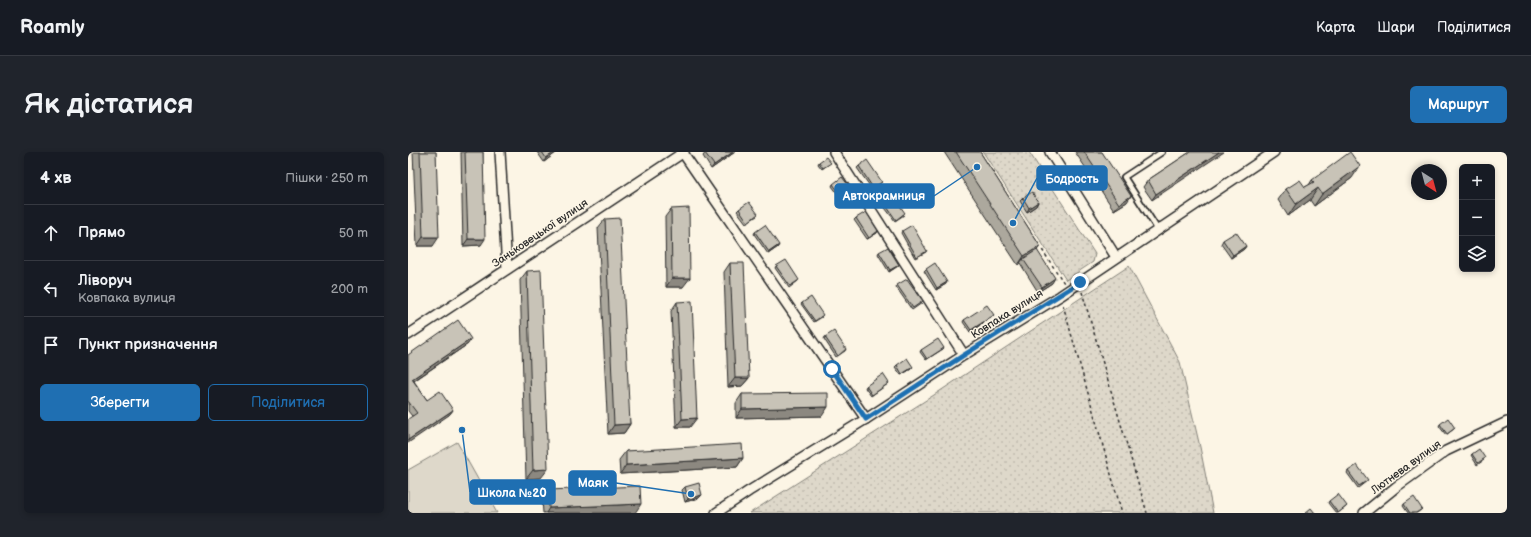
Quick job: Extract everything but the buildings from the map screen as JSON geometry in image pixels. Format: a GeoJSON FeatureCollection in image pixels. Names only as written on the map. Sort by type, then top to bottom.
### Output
{"type":"FeatureCollection","features":[{"type":"Feature","properties":{"kind":"street"},"geometry":{"type":"LineString","coordinates":[[500,152],[507,269]]}},
{"type":"Feature","properties":{"kind":"street"},"geometry":{"type":"LineString","coordinates":[[684,152],[866,419]]}},
{"type":"Feature","properties":{"kind":"street","name":"Заньковецької вулиця"},"geometry":{"type":"LineString","coordinates":[[408,335],[684,152]]}},
{"type":"Feature","properties":{"kind":"street"},"geometry":{"type":"LineString","coordinates":[[834,152],[964,355]]}},
{"type":"Feature","properties":{"kind":"street"},"geometry":{"type":"LineString","coordinates":[[1050,152],[1116,257]]}},
{"type":"Feature","properties":{"kind":"street","name":"Ковпака вулиця"},"geometry":{"type":"LineString","coordinates":[[716,513],[866,419],[964,355],[1060,296],[1274,152]]}},
{"type":"Feature","properties":{"kind":"street","name":"Лютнева вулиця"},"geometry":{"type":"LineString","coordinates":[[1364,513],[1396,487],[1446,451],[1507,422]]}},
{"type":"Feature","properties":{"kind":"lane"},"geometry":{"type":"LineString","coordinates":[[1158,230],[1124,177],[1162,152]]}},
{"type":"Feature","properties":{"kind":"path"},"geometry":{"type":"LineString","coordinates":[[1038,244],[1069,290]]}},
{"type":"Feature","properties":{"kind":"path"},"geometry":{"type":"LineString","coordinates":[[1080,282],[1147,513]]}},
{"type":"Feature","properties":{"kind":"path"},"geometry":{"type":"LineString","coordinates":[[1060,296],[1122,513]]}},
{"type":"Feature","properties":{"kind":"shaded area"},"geometry":{"type":"Polygon","coordinates":[[[983,152],[1029,152],[1095,254],[1093,262],[1066,280],[983,152]]]}},
{"type":"Feature","properties":{"kind":"shaded area"},"geometry":{"type":"Polygon","coordinates":[[[1129,266],[1180,362],[1200,447],[1213,513],[750,513],[934,395],[1129,266]]]}},
{"type":"Feature","properties":{"kind":"shaded area"},"geometry":{"type":"Polygon","coordinates":[[[457,442],[497,513],[408,513],[408,470],[457,442]]]}},
{"type":"Feature","properties":{"kind":"place","name":"Автокрамниця"},"geometry":{"type":"Point","coordinates":[977,167]}},
{"type":"Feature","properties":{"kind":"place","name":"Бодрость"},"geometry":{"type":"Point","coordinates":[1013,223]}},
{"type":"Feature","properties":{"kind":"place","name":"Школа №20"},"geometry":{"type":"Point","coordinates":[462,430]}},
{"type":"Feature","properties":{"kind":"place","name":"Маяк"},"geometry":{"type":"Point","coordinates":[691,494]}},
{"type":"Feature","properties":{"kind":"route"},"geometry":{"type":"LineString","coordinates":[[832,369],[866,419],[1080,282]]}}]}
